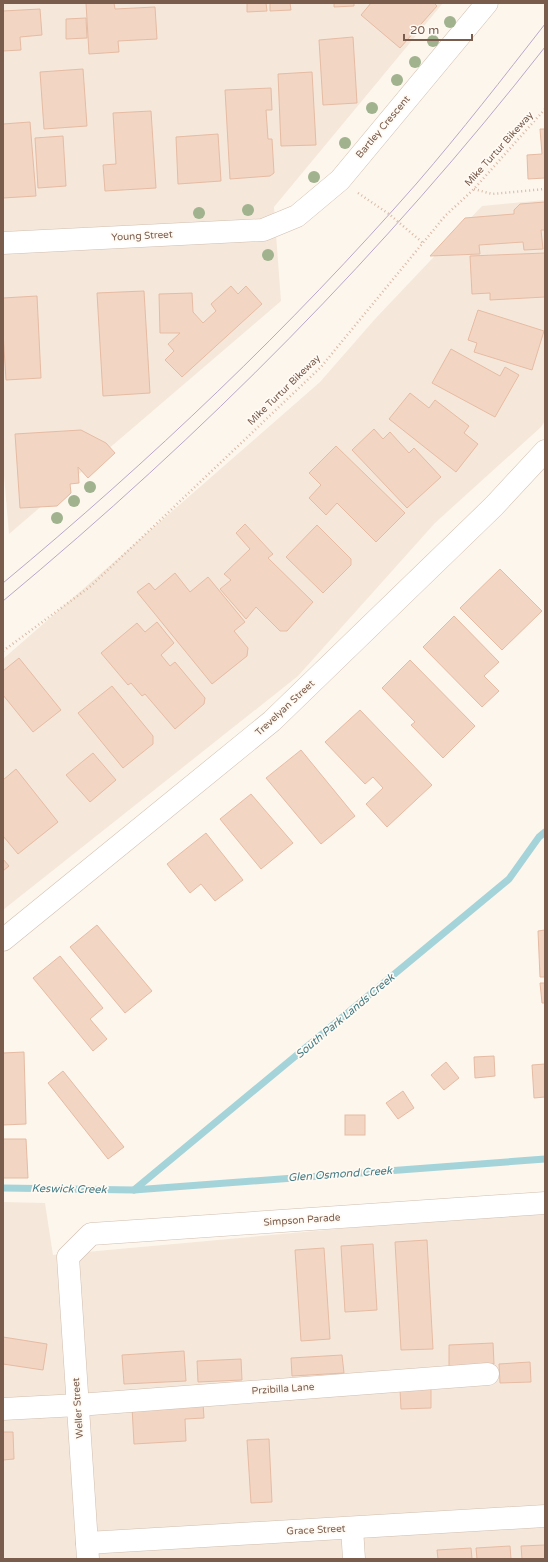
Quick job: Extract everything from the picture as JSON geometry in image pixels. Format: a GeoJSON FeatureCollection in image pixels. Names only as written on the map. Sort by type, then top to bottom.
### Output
{"type":"FeatureCollection","features":[{"type":"Feature","properties":{"kind":"street","name":"Bartley Crescent"},"geometry":{"type":"LineString","coordinates":[[263,230],[297,216],[340,180],[487,3]]}},
{"type":"Feature","properties":{"kind":"street","name":"Young Street"},"geometry":{"type":"LineString","coordinates":[[9,244],[263,230]]}},
{"type":"Feature","properties":{"kind":"street","name":"Trevelyan Street"},"geometry":{"type":"LineString","coordinates":[[3,940],[272,721],[494,506],[545,451]]}},
{"type":"Feature","properties":{"kind":"street","name":"Simpson Parade"},"geometry":{"type":"LineString","coordinates":[[68,1257],[91,1234],[545,1203]]}},
{"type":"Feature","properties":{"kind":"street","name":"Weller Street"},"geometry":{"type":"LineString","coordinates":[[68,1257],[87,1551]]}},
{"type":"Feature","properties":{"kind":"street","name":"Przibilla Lane"},"geometry":{"type":"LineString","coordinates":[[3,1409],[78,1405],[488,1374]]}},
{"type":"Feature","properties":{"kind":"street","name":"Grace Street"},"geometry":{"type":"LineString","coordinates":[[87,1551],[352,1528],[545,1516]]}},
{"type":"Feature","properties":{"kind":"street"},"geometry":{"type":"LineString","coordinates":[[352,1528],[354,1559]]}},
{"type":"Feature","properties":{"kind":"path","name":"Mike Turtur Bikeway"},"geometry":{"type":"LineString","coordinates":[[3,651],[91,586],[321,367],[445,216],[474,189],[545,109]]}},
{"type":"Feature","properties":{"kind":"path"},"geometry":{"type":"LineString","coordinates":[[340,180],[389,214],[423,243]]}},
{"type":"Feature","properties":{"kind":"path"},"geometry":{"type":"LineString","coordinates":[[474,189],[492,194],[545,189]]}},
{"type":"Feature","properties":{"kind":"shaded area"},"geometry":{"type":"Polygon","coordinates":[[[3,3],[443,3],[274,207],[281,301],[9,534],[3,464],[3,3]]]}},
{"type":"Feature","properties":{"kind":"shaded area"},"geometry":{"type":"Polygon","coordinates":[[[545,200],[545,421],[541,427],[435,523],[298,676],[3,910],[3,659],[320,382],[375,319],[482,206],[545,200]]]}},
{"type":"Feature","properties":{"kind":"shaded area"},"geometry":{"type":"Polygon","coordinates":[[[3,1202],[45,1203],[53,1255],[545,1210],[545,1559],[3,1559],[3,1202]]]}},
{"type":"Feature","properties":{"kind":"building"},"geometry":{"type":"Polygon","coordinates":[[[86,3],[114,3],[115,9],[155,7],[157,39],[118,41],[119,52],[89,54],[86,3]]]}},
{"type":"Feature","properties":{"kind":"building"},"geometry":{"type":"Polygon","coordinates":[[[247,3],[266,3],[267,11],[247,12],[247,3]]]}},
{"type":"Feature","properties":{"kind":"building"},"geometry":{"type":"Polygon","coordinates":[[[270,3],[290,3],[291,10],[270,11],[270,3]]]}},
{"type":"Feature","properties":{"kind":"building"},"geometry":{"type":"Polygon","coordinates":[[[334,3],[354,3],[354,6],[334,7],[334,3]]]}},
{"type":"Feature","properties":{"kind":"building"},"geometry":{"type":"Polygon","coordinates":[[[371,3],[434,3],[437,6],[400,48],[361,15],[371,3]]]}},
{"type":"Feature","properties":{"kind":"building"},"geometry":{"type":"Polygon","coordinates":[[[40,9],[42,35],[20,37],[21,50],[3,51],[3,11],[40,9]]]}},
{"type":"Feature","properties":{"kind":"building"},"geometry":{"type":"Polygon","coordinates":[[[86,18],[87,38],[66,39],[66,19],[86,18]]]}},
{"type":"Feature","properties":{"kind":"building"},"geometry":{"type":"Polygon","coordinates":[[[353,37],[357,103],[323,105],[319,40],[353,37]]]}},
{"type":"Feature","properties":{"kind":"building"},"geometry":{"type":"Polygon","coordinates":[[[83,69],[87,126],[44,129],[40,72],[83,69]]]}},
{"type":"Feature","properties":{"kind":"building"},"geometry":{"type":"Polygon","coordinates":[[[312,72],[316,145],[281,146],[278,74],[312,72]]]}},
{"type":"Feature","properties":{"kind":"building"},"geometry":{"type":"Polygon","coordinates":[[[271,88],[272,110],[266,110],[268,139],[272,139],[274,173],[270,176],[230,179],[225,90],[271,88]]]}},
{"type":"Feature","properties":{"kind":"building"},"geometry":{"type":"Polygon","coordinates":[[[151,111],[156,188],[105,191],[103,165],[116,164],[113,113],[151,111]]]}},
{"type":"Feature","properties":{"kind":"building"},"geometry":{"type":"Polygon","coordinates":[[[30,122],[36,196],[3,198],[3,124],[30,122]]]}},
{"type":"Feature","properties":{"kind":"building"},"geometry":{"type":"Polygon","coordinates":[[[540,129],[545,129],[545,178],[528,179],[527,155],[542,154],[540,129]]]}},
{"type":"Feature","properties":{"kind":"building"},"geometry":{"type":"Polygon","coordinates":[[[218,134],[221,181],[178,184],[176,137],[218,134]]]}},
{"type":"Feature","properties":{"kind":"building"},"geometry":{"type":"Polygon","coordinates":[[[63,136],[66,186],[38,188],[35,138],[63,136]]]}},
{"type":"Feature","properties":{"kind":"building"},"geometry":{"type":"Polygon","coordinates":[[[545,202],[545,230],[541,230],[543,249],[524,250],[523,242],[479,245],[480,254],[430,256],[465,218],[514,214],[514,210],[520,204],[545,202]]]}},
{"type":"Feature","properties":{"kind":"building"},"geometry":{"type":"Polygon","coordinates":[[[545,253],[545,297],[490,300],[490,293],[472,294],[470,256],[545,253]]]}},
{"type":"Feature","properties":{"kind":"building"},"geometry":{"type":"Polygon","coordinates":[[[231,286],[238,294],[246,286],[262,304],[182,377],[165,360],[174,351],[168,344],[180,333],[160,333],[159,294],[192,293],[193,312],[203,323],[216,311],[211,304],[231,286]]]}},
{"type":"Feature","properties":{"kind":"building"},"geometry":{"type":"Polygon","coordinates":[[[144,291],[150,393],[103,396],[97,293],[144,291]]]}},
{"type":"Feature","properties":{"kind":"building"},"geometry":{"type":"Polygon","coordinates":[[[37,296],[41,378],[6,380],[3,333],[3,298],[37,296]]]}},
{"type":"Feature","properties":{"kind":"building"},"geometry":{"type":"Polygon","coordinates":[[[478,310],[544,331],[532,370],[474,352],[477,343],[468,340],[478,310]]]}},
{"type":"Feature","properties":{"kind":"building"},"geometry":{"type":"Polygon","coordinates":[[[451,349],[500,376],[505,367],[519,375],[495,417],[432,383],[451,349]]]}},
{"type":"Feature","properties":{"kind":"building"},"geometry":{"type":"Polygon","coordinates":[[[410,393],[429,408],[435,400],[469,426],[464,433],[478,444],[456,472],[389,419],[410,393]]]}},
{"type":"Feature","properties":{"kind":"building"},"geometry":{"type":"Polygon","coordinates":[[[374,429],[383,439],[390,432],[409,453],[414,448],[441,477],[407,508],[352,450],[374,429]]]}},
{"type":"Feature","properties":{"kind":"building"},"geometry":{"type":"Polygon","coordinates":[[[81,430],[106,443],[115,453],[88,478],[78,467],[79,483],[70,484],[71,493],[57,506],[20,508],[15,434],[81,430]]]}},
{"type":"Feature","properties":{"kind":"building"},"geometry":{"type":"Polygon","coordinates":[[[336,446],[405,513],[376,542],[337,503],[326,515],[309,498],[321,485],[309,473],[336,446]]]}},
{"type":"Feature","properties":{"kind":"building"},"geometry":{"type":"Polygon","coordinates":[[[245,524],[273,554],[268,558],[313,602],[287,631],[280,631],[256,607],[246,619],[220,589],[231,580],[224,574],[250,549],[236,533],[245,524]]]}},
{"type":"Feature","properties":{"kind":"building"},"geometry":{"type":"Polygon","coordinates":[[[317,525],[351,559],[351,565],[323,593],[286,557],[317,525]]]}},
{"type":"Feature","properties":{"kind":"building"},"geometry":{"type":"Polygon","coordinates":[[[500,569],[542,611],[502,650],[460,608],[500,569]]]}},
{"type":"Feature","properties":{"kind":"building"},"geometry":{"type":"Polygon","coordinates":[[[175,573],[190,592],[208,577],[245,622],[234,631],[248,648],[247,656],[212,684],[137,592],[149,583],[155,590],[175,573]]]}},
{"type":"Feature","properties":{"kind":"building"},"geometry":{"type":"Polygon","coordinates":[[[454,616],[499,662],[484,676],[499,691],[482,707],[423,647],[454,616]]]}},
{"type":"Feature","properties":{"kind":"building"},"geometry":{"type":"Polygon","coordinates":[[[157,622],[174,643],[161,655],[170,666],[175,662],[205,698],[204,704],[175,729],[145,694],[142,696],[131,683],[128,685],[101,653],[137,623],[145,632],[157,622]]]}},
{"type":"Feature","properties":{"kind":"building"},"geometry":{"type":"Polygon","coordinates":[[[19,658],[61,710],[33,732],[3,695],[3,671],[19,658]]]}},
{"type":"Feature","properties":{"kind":"building"},"geometry":{"type":"Polygon","coordinates":[[[410,660],[475,726],[443,758],[411,725],[415,722],[382,688],[410,660]]]}},
{"type":"Feature","properties":{"kind":"building"},"geometry":{"type":"Polygon","coordinates":[[[112,686],[153,736],[153,744],[123,768],[78,713],[112,686]]]}},
{"type":"Feature","properties":{"kind":"building"},"geometry":{"type":"Polygon","coordinates":[[[360,710],[432,785],[387,827],[366,804],[383,788],[373,777],[365,784],[325,742],[360,710]]]}},
{"type":"Feature","properties":{"kind":"building"},"geometry":{"type":"Polygon","coordinates":[[[301,750],[355,816],[321,844],[266,778],[301,750]]]}},
{"type":"Feature","properties":{"kind":"building"},"geometry":{"type":"Polygon","coordinates":[[[93,753],[116,780],[90,802],[66,775],[93,753]]]}},
{"type":"Feature","properties":{"kind":"building"},"geometry":{"type":"Polygon","coordinates":[[[16,769],[58,822],[18,854],[3,836],[3,780],[16,769]]]}},
{"type":"Feature","properties":{"kind":"building"},"geometry":{"type":"Polygon","coordinates":[[[251,794],[293,843],[261,869],[220,819],[251,794]]]}},
{"type":"Feature","properties":{"kind":"building"},"geometry":{"type":"Polygon","coordinates":[[[206,833],[243,880],[215,901],[201,884],[190,893],[167,864],[206,833]]]}},
{"type":"Feature","properties":{"kind":"building"},"geometry":{"type":"Polygon","coordinates":[[[3,859],[9,866],[3,871],[3,859]]]}},
{"type":"Feature","properties":{"kind":"building"},"geometry":{"type":"Polygon","coordinates":[[[97,925],[152,991],[125,1013],[70,947],[97,925]]]}},
{"type":"Feature","properties":{"kind":"building"},"geometry":{"type":"Polygon","coordinates":[[[545,930],[545,977],[540,977],[538,931],[545,930]]]}},
{"type":"Feature","properties":{"kind":"building"},"geometry":{"type":"Polygon","coordinates":[[[60,956],[103,1008],[90,1019],[107,1039],[93,1051],[33,978],[60,956]]]}},
{"type":"Feature","properties":{"kind":"building"},"geometry":{"type":"Polygon","coordinates":[[[540,983],[545,983],[545,1003],[542,1003],[540,983]]]}},
{"type":"Feature","properties":{"kind":"building"},"geometry":{"type":"Polygon","coordinates":[[[24,1052],[26,1124],[3,1125],[3,1053],[24,1052]]]}},
{"type":"Feature","properties":{"kind":"building"},"geometry":{"type":"Polygon","coordinates":[[[494,1056],[495,1076],[475,1078],[474,1057],[494,1056]]]}},
{"type":"Feature","properties":{"kind":"building"},"geometry":{"type":"Polygon","coordinates":[[[446,1062],[459,1078],[444,1090],[431,1075],[446,1062]]]}},
{"type":"Feature","properties":{"kind":"building"},"geometry":{"type":"Polygon","coordinates":[[[545,1064],[545,1097],[534,1098],[532,1065],[545,1064]]]}},
{"type":"Feature","properties":{"kind":"building"},"geometry":{"type":"Polygon","coordinates":[[[63,1071],[124,1147],[108,1159],[48,1083],[63,1071]]]}},
{"type":"Feature","properties":{"kind":"building"},"geometry":{"type":"Polygon","coordinates":[[[403,1091],[414,1108],[398,1119],[386,1103],[403,1091]]]}},
{"type":"Feature","properties":{"kind":"building"},"geometry":{"type":"Polygon","coordinates":[[[345,1115],[365,1115],[365,1135],[345,1135],[345,1115]]]}},
{"type":"Feature","properties":{"kind":"building"},"geometry":{"type":"Polygon","coordinates":[[[3,1139],[26,1139],[28,1178],[3,1178],[3,1139]]]}},
{"type":"Feature","properties":{"kind":"building"},"geometry":{"type":"Polygon","coordinates":[[[427,1240],[433,1349],[401,1350],[395,1242],[427,1240]]]}},
{"type":"Feature","properties":{"kind":"building"},"geometry":{"type":"Polygon","coordinates":[[[373,1244],[377,1310],[345,1312],[341,1246],[373,1244]]]}},
{"type":"Feature","properties":{"kind":"building"},"geometry":{"type":"Polygon","coordinates":[[[324,1248],[330,1339],[301,1341],[295,1250],[324,1248]]]}},
{"type":"Feature","properties":{"kind":"building"},"geometry":{"type":"Polygon","coordinates":[[[3,1337],[47,1344],[43,1370],[3,1364],[3,1337]]]}},
{"type":"Feature","properties":{"kind":"building"},"geometry":{"type":"Polygon","coordinates":[[[493,1343],[494,1364],[449,1366],[449,1345],[493,1343]]]}},
{"type":"Feature","properties":{"kind":"building"},"geometry":{"type":"Polygon","coordinates":[[[184,1351],[186,1381],[124,1384],[122,1355],[184,1351]]]}},
{"type":"Feature","properties":{"kind":"building"},"geometry":{"type":"Polygon","coordinates":[[[342,1355],[344,1373],[292,1376],[291,1358],[342,1355]]]}},
{"type":"Feature","properties":{"kind":"building"},"geometry":{"type":"Polygon","coordinates":[[[241,1359],[242,1380],[198,1382],[197,1361],[241,1359]]]}},
{"type":"Feature","properties":{"kind":"building"},"geometry":{"type":"Polygon","coordinates":[[[530,1362],[531,1382],[500,1383],[499,1364],[530,1362]]]}},
{"type":"Feature","properties":{"kind":"building"},"geometry":{"type":"Polygon","coordinates":[[[431,1389],[431,1408],[401,1409],[400,1390],[431,1389]]]}},
{"type":"Feature","properties":{"kind":"building"},"geometry":{"type":"Polygon","coordinates":[[[203,1403],[204,1418],[185,1419],[186,1441],[134,1444],[132,1407],[203,1403]]]}},
{"type":"Feature","properties":{"kind":"building"},"geometry":{"type":"Polygon","coordinates":[[[3,1432],[13,1432],[14,1459],[3,1460],[3,1432]]]}},
{"type":"Feature","properties":{"kind":"building"},"geometry":{"type":"Polygon","coordinates":[[[269,1439],[272,1502],[251,1503],[247,1440],[269,1439]]]}},
{"type":"Feature","properties":{"kind":"building"},"geometry":{"type":"Polygon","coordinates":[[[545,1545],[545,1559],[522,1559],[521,1546],[545,1545]]]}},
{"type":"Feature","properties":{"kind":"building"},"geometry":{"type":"Polygon","coordinates":[[[510,1546],[511,1559],[477,1559],[476,1548],[510,1546]]]}},
{"type":"Feature","properties":{"kind":"building"},"geometry":{"type":"Polygon","coordinates":[[[471,1548],[472,1559],[438,1559],[437,1550],[471,1548]]]}},
{"type":"Feature","properties":{"kind":"waterway","name":"South Park Lands Creek"},"geometry":{"type":"LineString","coordinates":[[134,1190],[509,879],[539,837],[545,832]]}},
{"type":"Feature","properties":{"kind":"waterway","name":"Glen Osmond Creek"},"geometry":{"type":"LineString","coordinates":[[3,1188],[134,1190],[545,1159]]}},
{"type":"Feature","properties":{"kind":"tram line"},"geometry":{"type":"LineString","coordinates":[[3,583],[166,441],[320,289],[417,183],[482,105],[545,24]]}},
{"type":"Feature","properties":{"kind":"tram line"},"geometry":{"type":"LineString","coordinates":[[3,601],[150,473],[289,339],[356,269],[421,197],[484,123],[545,47]]}},
{"type":"Feature","properties":{"kind":"water label","name":"Keswick Creek"},"geometry":{"type":"Point","coordinates":[69,1189]}}]}
